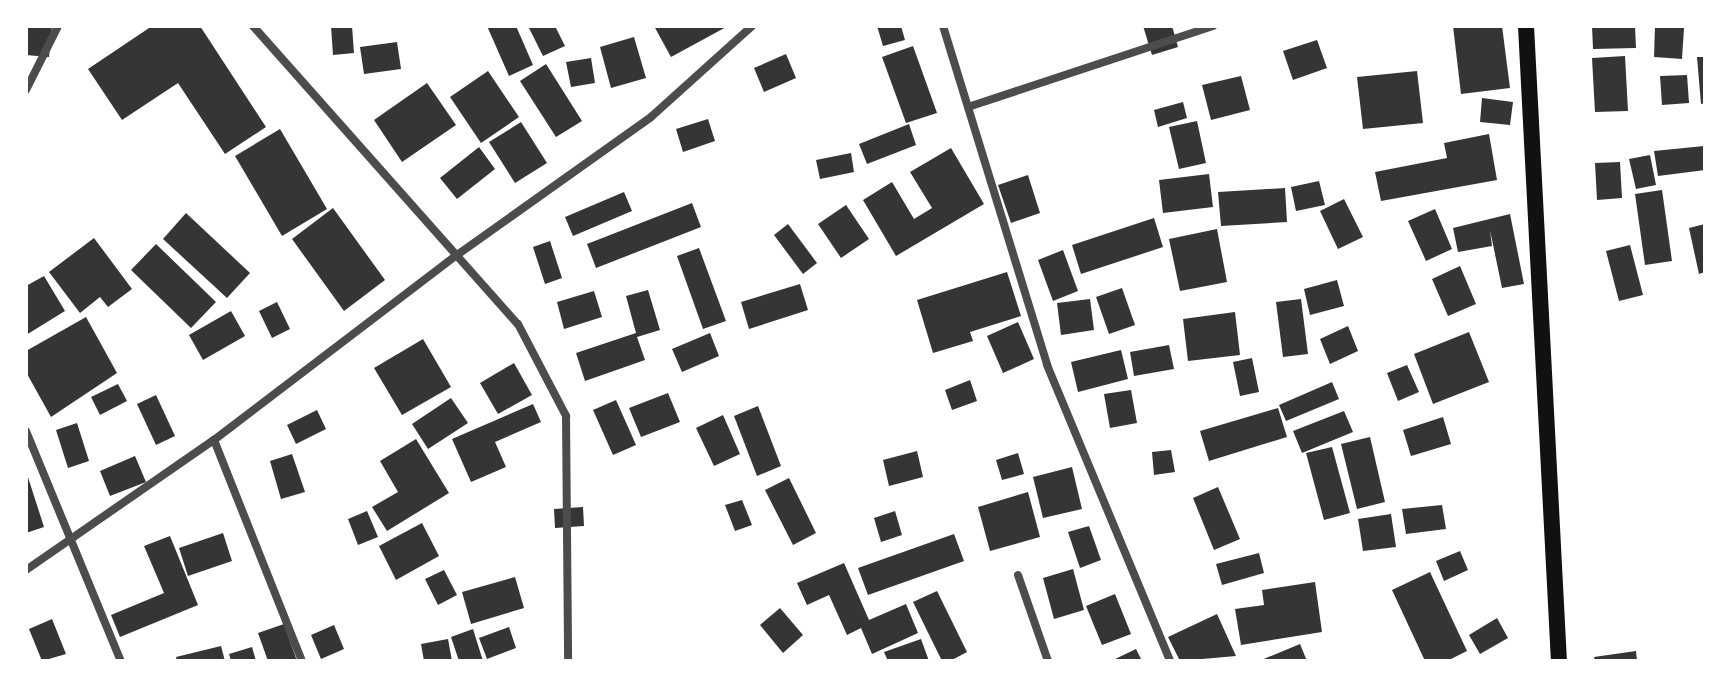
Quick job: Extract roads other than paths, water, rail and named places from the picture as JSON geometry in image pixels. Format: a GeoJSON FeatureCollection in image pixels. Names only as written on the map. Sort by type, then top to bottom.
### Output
{"type":"FeatureCollection","features":[{"type":"Feature","properties":{"kind":"main road"},"geometry":{"type":"LineString","coordinates":[[1526,26],[1559,661]]}},
{"type":"Feature","properties":{"kind":"street"},"geometry":{"type":"LineString","coordinates":[[26,90],[58,26]]}},
{"type":"Feature","properties":{"kind":"street"},"geometry":{"type":"LineString","coordinates":[[253,26],[518,324],[566,416],[568,661]]}},
{"type":"Feature","properties":{"kind":"street"},"geometry":{"type":"LineString","coordinates":[[26,570],[214,440],[457,255],[651,117],[752,26]]}},
{"type":"Feature","properties":{"kind":"street"},"geometry":{"type":"LineString","coordinates":[[943,26],[1047,365],[1170,661]]}},
{"type":"Feature","properties":{"kind":"street"},"geometry":{"type":"LineString","coordinates":[[968,107],[1213,26]]}},
{"type":"Feature","properties":{"kind":"street"},"geometry":{"type":"LineString","coordinates":[[26,431],[121,661]]}},
{"type":"Feature","properties":{"kind":"street"},"geometry":{"type":"LineString","coordinates":[[214,440],[302,661]]}},
{"type":"Feature","properties":{"kind":"street"},"geometry":{"type":"LineString","coordinates":[[1018,575],[1048,661]]}}]}
